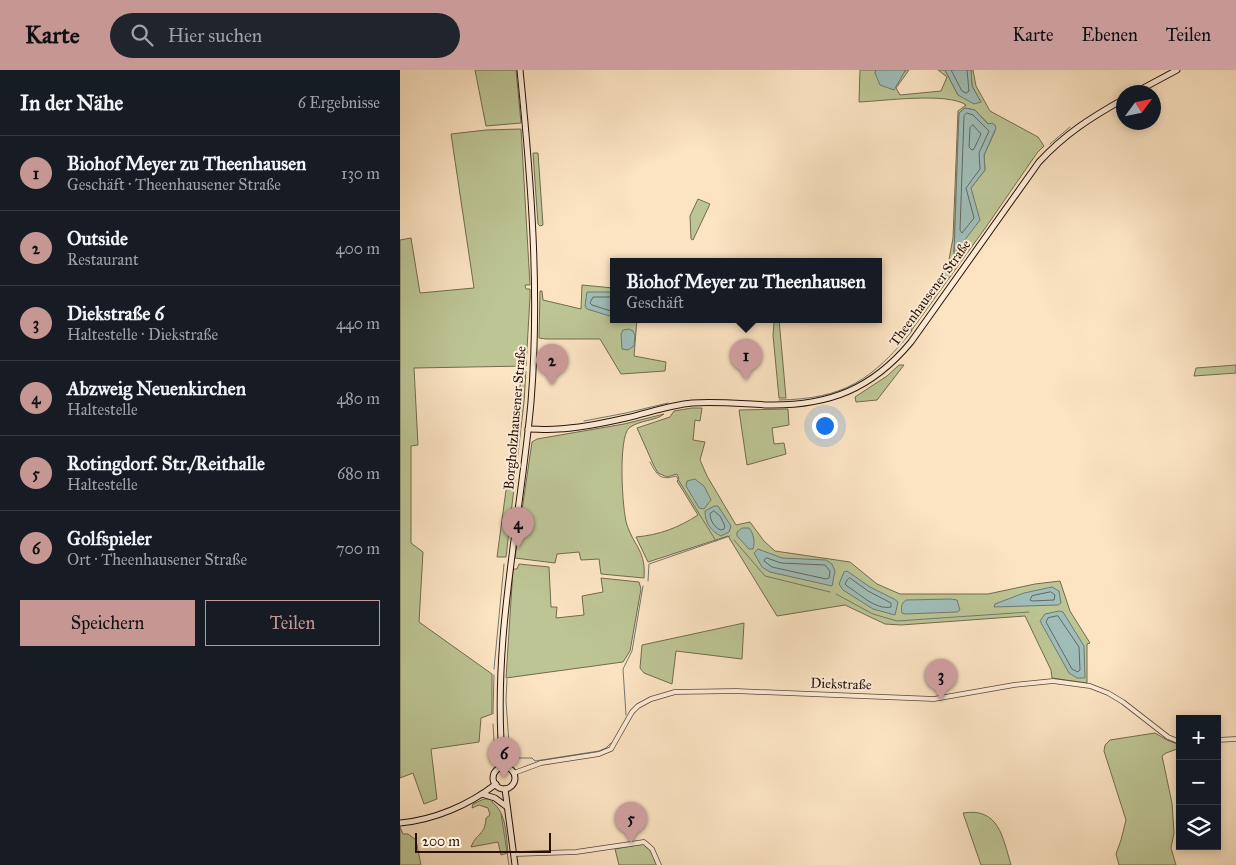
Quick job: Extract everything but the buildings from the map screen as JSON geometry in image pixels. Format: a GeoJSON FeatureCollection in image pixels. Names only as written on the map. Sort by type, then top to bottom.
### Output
{"type":"FeatureCollection","features":[{"type":"Feature","properties":{"kind":"main road","name":"Borgholzhausener Straße"},"geometry":{"type":"LineString","coordinates":[[503,767],[500,719],[503,630],[510,560],[528,429],[533,368],[534,229],[520,70]]}},
{"type":"Feature","properties":{"kind":"main road"},"geometry":{"type":"LineString","coordinates":[[1149,85],[1177,70]]}},
{"type":"Feature","properties":{"kind":"main road","name":"Theenhausener Straße"},"geometry":{"type":"LineString","coordinates":[[528,429],[580,427],[692,403],[776,405],[812,402],[864,385],[881,373],[911,342],[1039,162],[1077,127],[1116,105]]}},
{"type":"Feature","properties":{"kind":"main road"},"geometry":{"type":"LineString","coordinates":[[503,767],[510,768],[514,773],[514,783],[505,789],[496,784],[494,779],[494,774],[503,767]]}},
{"type":"Feature","properties":{"kind":"main road"},"geometry":{"type":"LineString","coordinates":[[400,823],[419,820],[460,807],[496,784]]}},
{"type":"Feature","properties":{"kind":"main road"},"geometry":{"type":"LineString","coordinates":[[505,789],[515,865]]}},
{"type":"Feature","properties":{"kind":"main road"},"geometry":{"type":"LineString","coordinates":[[482,794],[495,798],[507,807]]}},
{"type":"Feature","properties":{"kind":"street","name":"Diekstraße"},"geometry":{"type":"LineString","coordinates":[[514,773],[541,763],[608,751],[615,743],[632,712],[642,703],[681,691],[736,691],[934,699],[1014,685],[1053,681],[1090,686],[1108,693],[1168,737],[1176,740]]}},
{"type":"Feature","properties":{"kind":"street"},"geometry":{"type":"LineString","coordinates":[[1221,740],[1236,739]]}},
{"type":"Feature","properties":{"kind":"street"},"geometry":{"type":"LineString","coordinates":[[514,854],[576,852],[640,842],[646,843],[652,849],[659,865]]}},
{"type":"Feature","properties":{"kind":"green space"},"geometry":{"type":"Polygon","coordinates":[[[475,70],[516,70],[521,123],[486,126],[475,70]]]}},
{"type":"Feature","properties":{"kind":"green space"},"geometry":{"type":"Polygon","coordinates":[[[860,70],[876,70],[875,73],[905,72],[905,70],[909,70],[896,88],[900,95],[941,91],[947,77],[938,70],[945,70],[958,95],[981,102],[972,86],[971,70],[973,70],[976,86],[990,111],[1038,137],[1044,146],[1037,153],[911,331],[913,318],[948,265],[953,238],[958,111],[966,105],[957,101],[931,98],[859,102],[860,70]],[[965,108],[959,113],[954,252],[971,188],[985,170],[984,155],[995,131],[975,110],[965,108]]]}},
{"type":"Feature","properties":{"kind":"green space"},"geometry":{"type":"Polygon","coordinates":[[[521,129],[530,285],[525,285],[526,289],[530,289],[526,366],[414,368],[418,445],[411,446],[411,543],[423,552],[419,622],[492,674],[492,714],[481,718],[479,742],[431,749],[437,799],[424,804],[413,773],[400,778],[400,240],[411,238],[420,293],[474,288],[451,134],[521,129]]]}},
{"type":"Feature","properties":{"kind":"green space"},"geometry":{"type":"Polygon","coordinates":[[[533,153],[538,153],[543,225],[540,226],[538,224],[533,153]]]}},
{"type":"Feature","properties":{"kind":"green space"},"geometry":{"type":"Polygon","coordinates":[[[698,199],[710,204],[693,240],[691,239],[690,216],[698,199]]]}},
{"type":"Feature","properties":{"kind":"green space"},"geometry":{"type":"Polygon","coordinates":[[[582,285],[610,288],[610,323],[637,323],[634,356],[666,362],[665,371],[621,374],[600,339],[539,338],[540,291],[542,291],[543,300],[581,309],[582,285]]]}},
{"type":"Feature","properties":{"kind":"green space"},"geometry":{"type":"Polygon","coordinates":[[[774,323],[779,323],[786,398],[779,398],[773,335],[774,323]]]}},
{"type":"Feature","properties":{"kind":"green space"},"geometry":{"type":"Polygon","coordinates":[[[899,365],[904,365],[877,400],[856,402],[855,397],[887,376],[899,365]]]}},
{"type":"Feature","properties":{"kind":"green space"},"geometry":{"type":"Polygon","coordinates":[[[1236,365],[1236,373],[1194,376],[1196,368],[1236,365]]]}},
{"type":"Feature","properties":{"kind":"green space"},"geometry":{"type":"Polygon","coordinates":[[[522,371],[526,371],[524,402],[506,557],[497,557],[522,371]]]}},
{"type":"Feature","properties":{"kind":"green space"},"geometry":{"type":"Polygon","coordinates":[[[702,408],[700,421],[695,420],[693,440],[705,442],[700,460],[707,476],[736,525],[750,522],[764,541],[775,551],[850,562],[877,584],[900,594],[988,594],[1060,581],[1070,611],[1090,643],[1087,644],[1087,683],[1052,678],[1051,670],[1025,616],[901,625],[885,624],[845,605],[777,616],[728,536],[648,562],[636,537],[653,535],[668,530],[698,515],[677,481],[679,479],[677,474],[667,477],[658,473],[637,428],[670,417],[674,411],[702,408]]]}},
{"type":"Feature","properties":{"kind":"green space"},"geometry":{"type":"Polygon","coordinates":[[[788,409],[789,425],[772,428],[774,444],[784,443],[786,454],[747,465],[739,410],[788,409]]]}},
{"type":"Feature","properties":{"kind":"green space"},"geometry":{"type":"Polygon","coordinates":[[[664,414],[629,428],[623,445],[622,475],[625,517],[630,533],[642,555],[644,578],[601,574],[599,559],[581,560],[579,552],[557,554],[555,563],[515,558],[532,442],[537,439],[624,424],[664,414]]]}},
{"type":"Feature","properties":{"kind":"green space"},"geometry":{"type":"Polygon","coordinates":[[[519,564],[549,567],[551,607],[557,607],[556,618],[584,615],[582,596],[603,592],[601,578],[639,582],[641,589],[630,651],[623,662],[506,678],[513,569],[517,569],[519,564]]]}},
{"type":"Feature","properties":{"kind":"green space"},"geometry":{"type":"Polygon","coordinates":[[[744,623],[742,659],[676,651],[672,684],[644,673],[640,668],[642,645],[744,623]]]}},
{"type":"Feature","properties":{"kind":"green space"},"geometry":{"type":"Polygon","coordinates":[[[1155,733],[1176,743],[1176,749],[1162,756],[1172,803],[1174,833],[1171,848],[1176,865],[1119,865],[1116,854],[1126,820],[1104,751],[1105,745],[1110,740],[1155,733]]]}},
{"type":"Feature","properties":{"kind":"green space"},"geometry":{"type":"Polygon","coordinates":[[[484,799],[493,799],[492,802],[501,812],[505,825],[508,853],[501,855],[498,842],[471,847],[484,828],[486,818],[490,815],[488,808],[479,805],[472,808],[473,804],[484,799]]]}},
{"type":"Feature","properties":{"kind":"green space"},"geometry":{"type":"Polygon","coordinates":[[[975,812],[985,815],[992,820],[1002,835],[1011,865],[981,865],[963,813],[975,812]]]}},
{"type":"Feature","properties":{"kind":"green space"},"geometry":{"type":"Polygon","coordinates":[[[400,827],[403,834],[408,834],[416,840],[421,865],[400,865],[400,827]]]}},
{"type":"Feature","properties":{"kind":"green space"},"geometry":{"type":"Polygon","coordinates":[[[643,844],[651,850],[657,865],[619,865],[615,849],[643,844]]]}},
{"type":"Feature","properties":{"kind":"water"},"geometry":{"type":"Polygon","coordinates":[[[876,70],[905,71],[894,90],[880,85],[875,73],[876,70]]]}},
{"type":"Feature","properties":{"kind":"water"},"geometry":{"type":"Polygon","coordinates":[[[945,70],[971,70],[972,86],[981,102],[974,104],[958,95],[945,70]]]}},
{"type":"Feature","properties":{"kind":"water"},"geometry":{"type":"Polygon","coordinates":[[[965,108],[975,110],[988,124],[992,123],[996,128],[984,155],[985,170],[971,188],[980,220],[954,254],[959,113],[965,108]]]}},
{"type":"Feature","properties":{"kind":"water"},"geometry":{"type":"Polygon","coordinates":[[[587,292],[610,292],[610,316],[587,309],[585,306],[587,292]]]}},
{"type":"Feature","properties":{"kind":"water"},"geometry":{"type":"Polygon","coordinates":[[[629,329],[635,335],[634,346],[628,350],[622,349],[621,334],[623,330],[629,329]]]}},
{"type":"Feature","properties":{"kind":"water"},"geometry":{"type":"Polygon","coordinates":[[[695,479],[704,486],[711,500],[704,509],[699,508],[686,486],[687,481],[695,479]]]}},
{"type":"Feature","properties":{"kind":"water"},"geometry":{"type":"Polygon","coordinates":[[[718,506],[731,526],[729,532],[721,536],[714,532],[706,519],[705,511],[718,506]]]}},
{"type":"Feature","properties":{"kind":"water"},"geometry":{"type":"Polygon","coordinates":[[[742,528],[749,528],[752,533],[753,549],[749,549],[737,536],[737,532],[742,528]]]}},
{"type":"Feature","properties":{"kind":"water"},"geometry":{"type":"Polygon","coordinates":[[[758,549],[782,558],[826,560],[832,564],[835,571],[832,586],[770,572],[762,567],[754,553],[758,549]]]}},
{"type":"Feature","properties":{"kind":"water"},"geometry":{"type":"Polygon","coordinates":[[[847,571],[870,587],[898,602],[895,615],[873,609],[843,590],[839,584],[844,572],[847,571]]]}},
{"type":"Feature","properties":{"kind":"water"},"geometry":{"type":"Polygon","coordinates":[[[1052,587],[1059,591],[1061,603],[1058,605],[994,607],[995,604],[1024,593],[1052,587]]]}},
{"type":"Feature","properties":{"kind":"water"},"geometry":{"type":"Polygon","coordinates":[[[906,600],[957,600],[960,610],[957,612],[902,613],[902,606],[906,600]]]}},
{"type":"Feature","properties":{"kind":"water"},"geometry":{"type":"Polygon","coordinates":[[[1063,612],[1084,646],[1085,678],[1077,678],[1069,673],[1040,621],[1045,614],[1063,612]]]}},
{"type":"Feature","properties":{"kind":"waterway"},"geometry":{"type":"LineString","coordinates":[[1050,144],[1070,127]]}},
{"type":"Feature","properties":{"kind":"waterway"},"geometry":{"type":"LineString","coordinates":[[779,400],[822,396],[855,384],[883,362],[912,331]]}},
{"type":"Feature","properties":{"kind":"waterway"},"geometry":{"type":"LineString","coordinates":[[584,421],[668,403]]}},
{"type":"Feature","properties":{"kind":"waterway"},"geometry":{"type":"LineString","coordinates":[[650,462],[660,476],[666,478],[676,476],[716,541]]}},
{"type":"Feature","properties":{"kind":"waterway"},"geometry":{"type":"LineString","coordinates":[[648,581],[649,564],[730,536]]}},
{"type":"Feature","properties":{"kind":"waterway"},"geometry":{"type":"LineString","coordinates":[[734,540],[765,576],[830,592]]}},
{"type":"Feature","properties":{"kind":"waterway"},"geometry":{"type":"LineString","coordinates":[[494,669],[504,564]]}},
{"type":"Feature","properties":{"kind":"waterway"},"geometry":{"type":"LineString","coordinates":[[626,715],[623,669],[632,651],[643,586]]}},
{"type":"Feature","properties":{"kind":"waterway"},"geometry":{"type":"LineString","coordinates":[[836,594],[873,614],[897,621],[1029,612]]}},
{"type":"Feature","properties":{"kind":"waterway"},"geometry":{"type":"LineString","coordinates":[[493,714],[494,675]]}},
{"type":"Feature","properties":{"kind":"waterway"},"geometry":{"type":"LineString","coordinates":[[507,679],[506,701],[510,758],[532,758],[535,761],[599,751],[611,743]]}},
{"type":"Feature","properties":{"kind":"waterway"},"geometry":{"type":"LineString","coordinates":[[493,724],[495,758]]}},
{"type":"Feature","properties":{"kind":"waterway"},"geometry":{"type":"LineString","coordinates":[[501,814],[509,865]]}},
{"type":"Feature","properties":{"kind":"place","name":"Biohof Meyer zu Theenhausen"},"geometry":{"type":"Point","coordinates":[746,380]}},
{"type":"Feature","properties":{"kind":"place","name":"Outside"},"geometry":{"type":"Point","coordinates":[552,385]}},
{"type":"Feature","properties":{"kind":"place","name":"Abzweig Neuenkirchen"},"geometry":{"type":"Point","coordinates":[518,548]}},
{"type":"Feature","properties":{"kind":"place","name":"Diekstraße 6"},"geometry":{"type":"Point","coordinates":[941,700]}},
{"type":"Feature","properties":{"kind":"place","name":"Golfspieler"},"geometry":{"type":"Point","coordinates":[504,778]}},
{"type":"Feature","properties":{"kind":"place","name":"Rotingdorf. Str./Reithalle"},"geometry":{"type":"Point","coordinates":[631,843]}}]}
